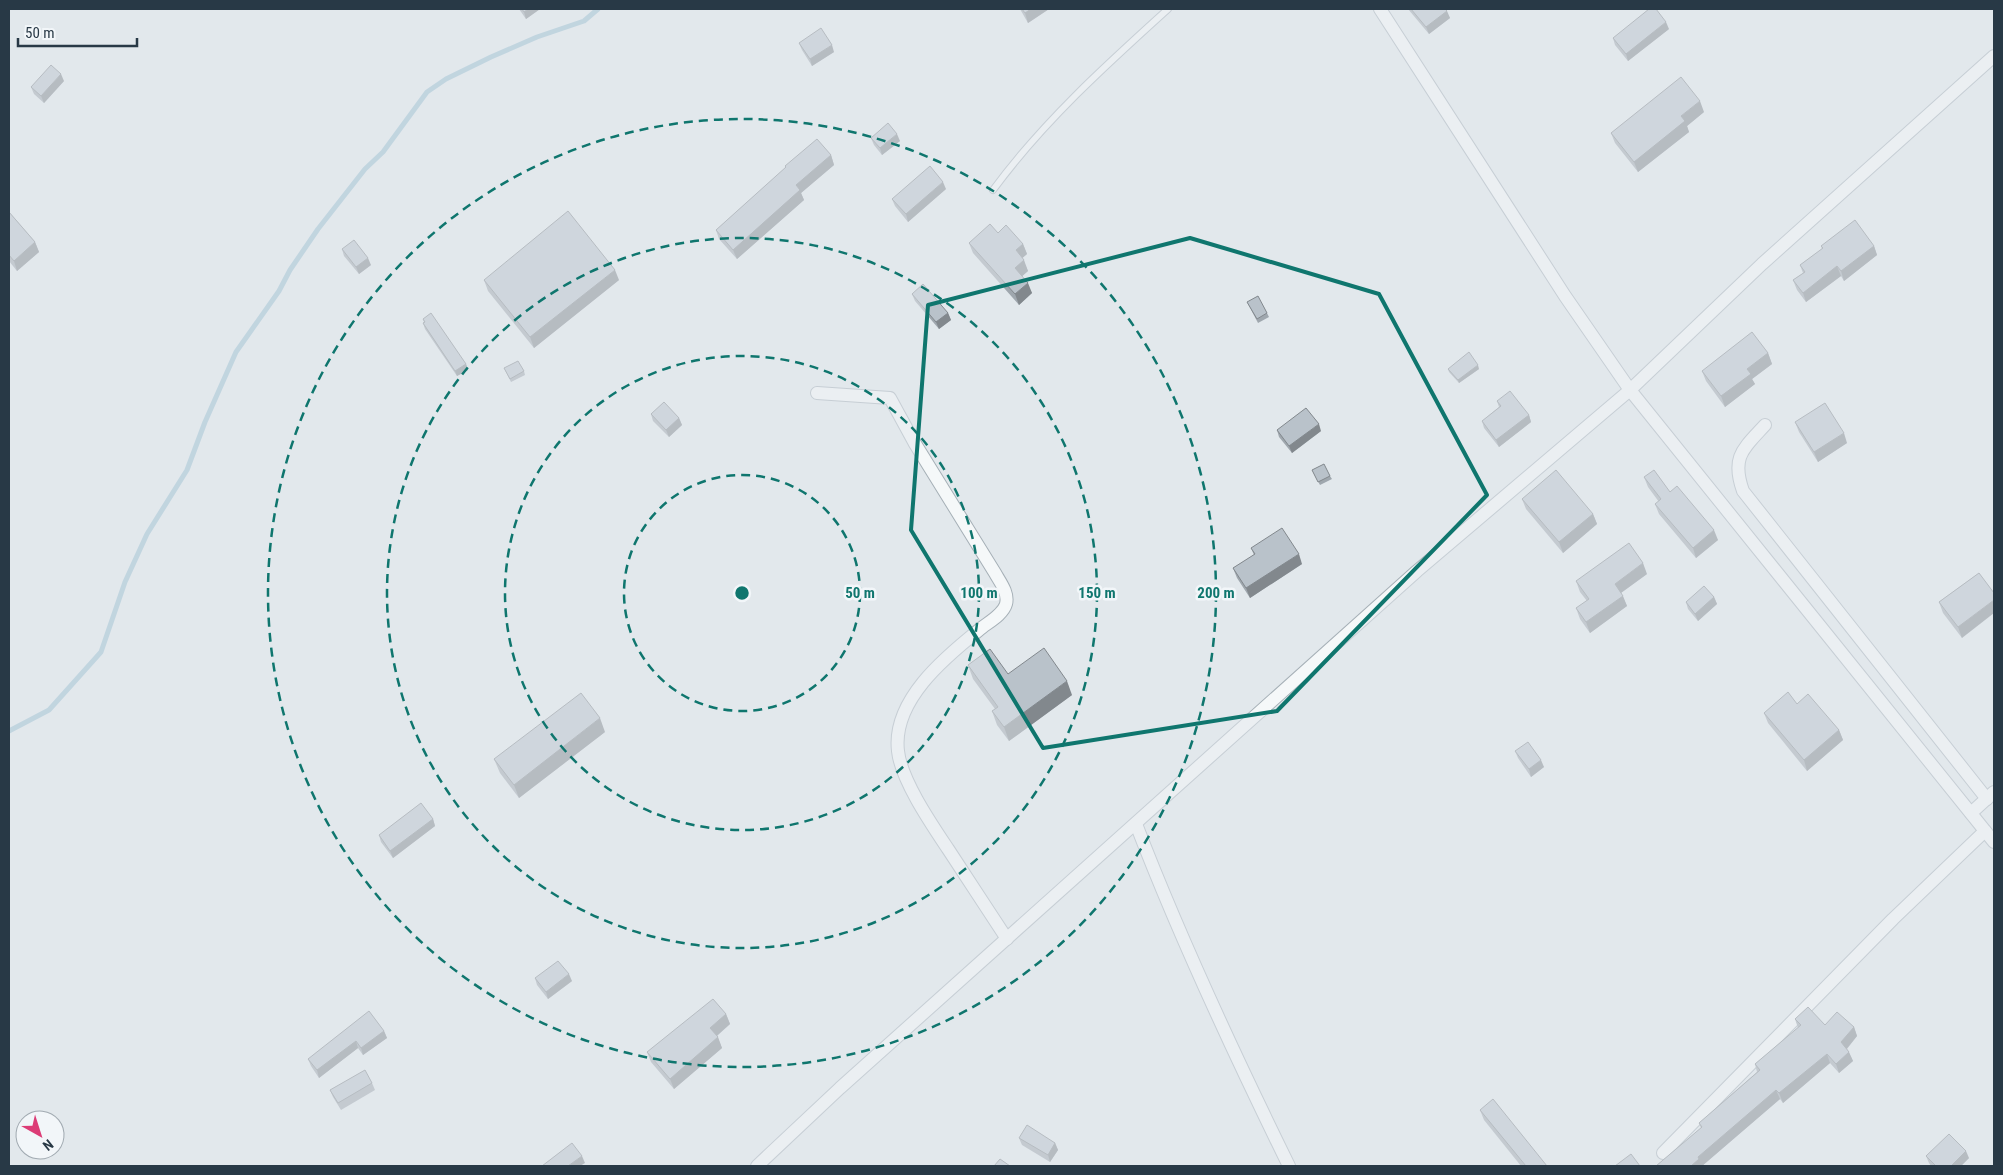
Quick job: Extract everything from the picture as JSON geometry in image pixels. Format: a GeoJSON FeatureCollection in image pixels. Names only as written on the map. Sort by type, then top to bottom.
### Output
{"type":"FeatureCollection","features":[{"type":"Feature","properties":{"kind":"street"},"geometry":{"type":"LineString","coordinates":[[1380,9],[1565,296],[1630,390],[1994,842]]}},
{"type":"Feature","properties":{"kind":"street"},"geometry":{"type":"LineString","coordinates":[[757,1166],[840,1088],[1417,571],[1630,390],[1762,264],[1994,56]]}},
{"type":"Feature","properties":{"kind":"street"},"geometry":{"type":"LineString","coordinates":[[817,393],[890,398],[914,442],[1007,595],[1006,606],[999,614],[951,652],[933,669],[904,714],[897,733],[898,754],[918,800],[1007,938]]}},
{"type":"Feature","properties":{"kind":"street"},"geometry":{"type":"LineString","coordinates":[[1765,425],[1747,444],[1739,460],[1737,474],[1743,491],[1872,656],[1991,796],[1971,813]]}},
{"type":"Feature","properties":{"kind":"street"},"geometry":{"type":"LineString","coordinates":[[1136,824],[1162,892],[1226,1037],[1289,1166]]}},
{"type":"Feature","properties":{"kind":"street"},"geometry":{"type":"LineString","coordinates":[[1663,1153],[1853,959],[1985,831]]}},
{"type":"Feature","properties":{"kind":"lane"},"geometry":{"type":"LineString","coordinates":[[993,190],[1031,141],[1076,95],[1168,9]]}},
{"type":"Feature","properties":{"kind":"highlighted area"},"geometry":{"type":"Polygon","coordinates":[[[1190,238],[1379,294],[1487,495],[1277,711],[1043,748],[911,530],[928,305],[1190,238]]]}},
{"type":"Feature","properties":{"kind":"building"},"geometry":{"type":"Polygon","coordinates":[[[1022,9],[1031,9],[1025,13],[1022,9]]]}},
{"type":"Feature","properties":{"kind":"building"},"geometry":{"type":"Polygon","coordinates":[[[1411,9],[1445,9],[1447,11],[1426,27],[1411,9]]]}},
{"type":"Feature","properties":{"kind":"building"},"geometry":{"type":"Polygon","coordinates":[[[1649,9],[1656,9],[1666,22],[1626,54],[1613,38],[1649,9]]]}},
{"type":"Feature","properties":{"kind":"building"},"geometry":{"type":"Polygon","coordinates":[[[821,28],[832,45],[810,59],[799,43],[821,28]]]}},
{"type":"Feature","properties":{"kind":"building"},"geometry":{"type":"Polygon","coordinates":[[[51,65],[61,74],[41,96],[31,87],[51,65]]]}},
{"type":"Feature","properties":{"kind":"building"},"geometry":{"type":"Polygon","coordinates":[[[1681,77],[1700,101],[1681,116],[1685,121],[1634,162],[1611,133],[1681,77]]]}},
{"type":"Feature","properties":{"kind":"building"},"geometry":{"type":"Polygon","coordinates":[[[888,123],[897,134],[880,148],[871,138],[888,123]]]}},
{"type":"Feature","properties":{"kind":"building"},"geometry":{"type":"Polygon","coordinates":[[[817,139],[831,155],[796,185],[800,190],[733,250],[716,230],[817,139]]]}},
{"type":"Feature","properties":{"kind":"building"},"geometry":{"type":"Polygon","coordinates":[[[930,166],[943,182],[906,214],[892,199],[930,166]]]}},
{"type":"Feature","properties":{"kind":"building"},"geometry":{"type":"Polygon","coordinates":[[[568,211],[615,270],[530,337],[484,280],[568,211]]]}},
{"type":"Feature","properties":{"kind":"building"},"geometry":{"type":"Polygon","coordinates":[[[9,212],[35,242],[14,261],[9,255],[9,212]]]}},
{"type":"Feature","properties":{"kind":"building"},"geometry":{"type":"Polygon","coordinates":[[[1855,220],[1874,246],[1841,271],[1837,266],[1803,293],[1793,280],[1805,272],[1800,265],[1855,220]]]}},
{"type":"Feature","properties":{"kind":"building"},"geometry":{"type":"Polygon","coordinates":[[[990,224],[998,233],[1006,225],[1023,244],[1016,250],[1024,260],[1015,268],[1028,283],[1015,294],[969,243],[990,224]]]}},
{"type":"Feature","properties":{"kind":"building"},"geometry":{"type":"Polygon","coordinates":[[[354,240],[368,258],[356,267],[342,249],[354,240]]]}},
{"type":"Feature","properties":{"kind":"building"},"geometry":{"type":"Polygon","coordinates":[[[923,284],[948,313],[936,322],[912,294],[923,284]]]}},
{"type":"Feature","properties":{"kind":"building"},"geometry":{"type":"Polygon","coordinates":[[[1258,296],[1267,313],[1257,319],[1247,302],[1258,296]]]}},
{"type":"Feature","properties":{"kind":"building"},"geometry":{"type":"Polygon","coordinates":[[[431,313],[466,364],[455,371],[423,323],[425,322],[423,319],[431,313]]]}},
{"type":"Feature","properties":{"kind":"building"},"geometry":{"type":"Polygon","coordinates":[[[1752,332],[1768,353],[1747,369],[1751,374],[1721,396],[1702,371],[1752,332]]]}},
{"type":"Feature","properties":{"kind":"building"},"geometry":{"type":"Polygon","coordinates":[[[1469,352],[1478,365],[1458,380],[1448,369],[1469,352]]]}},
{"type":"Feature","properties":{"kind":"building"},"geometry":{"type":"Polygon","coordinates":[[[518,361],[524,371],[510,379],[504,368],[518,361]]]}},
{"type":"Feature","properties":{"kind":"building"},"geometry":{"type":"Polygon","coordinates":[[[1510,391],[1529,415],[1496,440],[1482,421],[1501,406],[1497,401],[1510,391]]]}},
{"type":"Feature","properties":{"kind":"building"},"geometry":{"type":"Polygon","coordinates":[[[664,402],[679,418],[666,430],[651,414],[664,402]]]}},
{"type":"Feature","properties":{"kind":"building"},"geometry":{"type":"Polygon","coordinates":[[[1825,403],[1844,433],[1814,452],[1795,422],[1825,403]]]}},
{"type":"Feature","properties":{"kind":"building"},"geometry":{"type":"Polygon","coordinates":[[[1306,408],[1319,424],[1289,446],[1277,430],[1306,408]]]}},
{"type":"Feature","properties":{"kind":"building"},"geometry":{"type":"Polygon","coordinates":[[[1324,464],[1330,476],[1318,482],[1312,470],[1324,464]]]}},
{"type":"Feature","properties":{"kind":"building"},"geometry":{"type":"Polygon","coordinates":[[[1556,470],[1593,514],[1559,542],[1522,499],[1556,470]]]}},
{"type":"Feature","properties":{"kind":"building"},"geometry":{"type":"Polygon","coordinates":[[[1654,470],[1670,492],[1677,486],[1714,530],[1693,548],[1655,504],[1661,499],[1644,477],[1654,470]]]}},
{"type":"Feature","properties":{"kind":"building"},"geometry":{"type":"Polygon","coordinates":[[[1282,528],[1299,554],[1246,588],[1233,568],[1255,554],[1251,548],[1282,528]]]}},
{"type":"Feature","properties":{"kind":"building"},"geometry":{"type":"Polygon","coordinates":[[[1629,543],[1643,563],[1615,584],[1623,596],[1586,622],[1576,608],[1589,599],[1576,581],[1629,543]]]}},
{"type":"Feature","properties":{"kind":"building"},"geometry":{"type":"Polygon","coordinates":[[[1979,573],[1994,593],[1994,600],[1958,627],[1939,602],[1979,573]]]}},
{"type":"Feature","properties":{"kind":"building"},"geometry":{"type":"Polygon","coordinates":[[[1704,586],[1714,597],[1695,614],[1686,602],[1704,586]]]}},
{"type":"Feature","properties":{"kind":"building"},"geometry":{"type":"Polygon","coordinates":[[[1044,648],[1067,681],[1004,727],[992,711],[998,707],[968,665],[990,649],[1008,674],[1044,648]]]}},
{"type":"Feature","properties":{"kind":"building"},"geometry":{"type":"Polygon","coordinates":[[[1788,692],[1797,704],[1808,694],[1839,730],[1804,760],[1764,713],[1788,692]]]}},
{"type":"Feature","properties":{"kind":"building"},"geometry":{"type":"Polygon","coordinates":[[[581,693],[600,718],[514,785],[494,759],[581,693]]]}},
{"type":"Feature","properties":{"kind":"building"},"geometry":{"type":"Polygon","coordinates":[[[1528,742],[1541,760],[1529,769],[1515,751],[1528,742]]]}},
{"type":"Feature","properties":{"kind":"building"},"geometry":{"type":"Polygon","coordinates":[[[421,803],[433,819],[390,851],[379,835],[421,803]]]}},
{"type":"Feature","properties":{"kind":"building"},"geometry":{"type":"Polygon","coordinates":[[[558,961],[569,974],[546,992],[535,978],[558,961]]]}},
{"type":"Feature","properties":{"kind":"building"},"geometry":{"type":"Polygon","coordinates":[[[713,999],[726,1014],[710,1028],[718,1037],[670,1079],[647,1052],[713,999]]]}},
{"type":"Feature","properties":{"kind":"building"},"geometry":{"type":"Polygon","coordinates":[[[1808,1007],[1825,1025],[1837,1012],[1854,1027],[1841,1042],[1849,1052],[1836,1064],[1827,1054],[1779,1093],[1776,1090],[1698,1157],[1699,1159],[1691,1166],[1656,1166],[1702,1127],[1699,1123],[1760,1070],[1755,1064],[1801,1025],[1795,1019],[1808,1007]]]}},
{"type":"Feature","properties":{"kind":"building"},"geometry":{"type":"Polygon","coordinates":[[[369,1011],[384,1031],[361,1048],[356,1041],[317,1070],[308,1059],[369,1011]]]}},
{"type":"Feature","properties":{"kind":"building"},"geometry":{"type":"Polygon","coordinates":[[[365,1070],[372,1083],[338,1103],[330,1090],[365,1070]]]}},
{"type":"Feature","properties":{"kind":"building"},"geometry":{"type":"Polygon","coordinates":[[[1493,1099],[1547,1166],[1526,1166],[1480,1110],[1493,1099]]]}},
{"type":"Feature","properties":{"kind":"building"},"geometry":{"type":"Polygon","coordinates":[[[1027,1125],[1055,1143],[1048,1155],[1019,1138],[1027,1125]]]}},
{"type":"Feature","properties":{"kind":"building"},"geometry":{"type":"Polygon","coordinates":[[[1949,1134],[1966,1151],[1951,1166],[1936,1166],[1926,1156],[1949,1134]]]}},
{"type":"Feature","properties":{"kind":"building"},"geometry":{"type":"Polygon","coordinates":[[[572,1143],[582,1156],[568,1166],[542,1166],[572,1143]]]}},
{"type":"Feature","properties":{"kind":"building"},"geometry":{"type":"Polygon","coordinates":[[[1631,1154],[1640,1166],[1615,1166],[1631,1154]]]}},
{"type":"Feature","properties":{"kind":"building"},"geometry":{"type":"Polygon","coordinates":[[[1000,1159],[1010,1166],[994,1166],[1000,1159]]]}},
{"type":"Feature","properties":{"kind":"waterway"},"geometry":{"type":"LineString","coordinates":[[9,731],[49,710],[101,652],[125,582],[147,534],[187,470],[205,422],[236,352],[279,291],[290,270],[318,229],[365,169],[383,152],[427,92],[446,79],[491,57],[537,37],[584,21],[598,9]]}}]}
